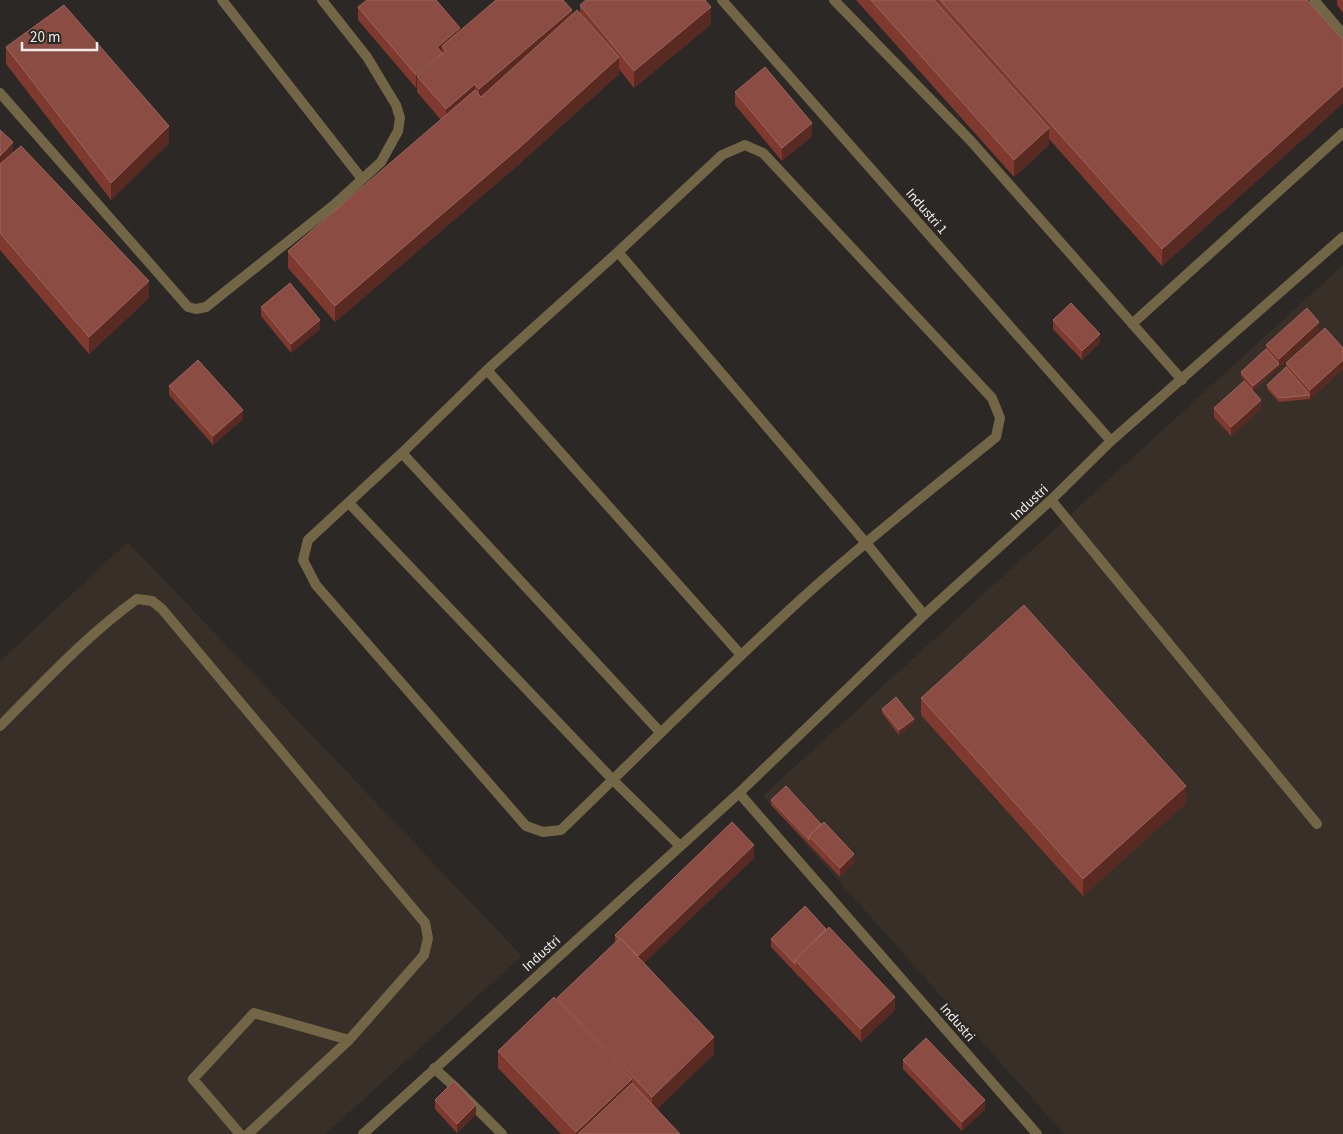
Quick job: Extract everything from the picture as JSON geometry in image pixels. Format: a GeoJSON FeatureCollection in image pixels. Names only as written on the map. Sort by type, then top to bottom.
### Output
{"type":"FeatureCollection","features":[{"type":"Feature","properties":{"kind":"lane"},"geometry":{"type":"LineString","coordinates":[[222,0],[362,179]]}},
{"type":"Feature","properties":{"kind":"lane"},"geometry":{"type":"LineString","coordinates":[[0,93],[188,307],[196,309],[206,307],[334,205],[381,162],[398,131],[400,118],[396,104],[367,57],[322,0]]}},
{"type":"Feature","properties":{"kind":"lane","name":"Industri 1"},"geometry":{"type":"LineString","coordinates":[[722,0],[1112,441]]}},
{"type":"Feature","properties":{"kind":"lane"},"geometry":{"type":"LineString","coordinates":[[834,0],[970,140],[1182,380]]}},
{"type":"Feature","properties":{"kind":"lane"},"geometry":{"type":"LineString","coordinates":[[1314,0],[1343,34]]}},
{"type":"Feature","properties":{"kind":"lane"},"geometry":{"type":"LineString","coordinates":[[1132,324],[1343,133]]}},
{"type":"Feature","properties":{"kind":"lane"},"geometry":{"type":"LineString","coordinates":[[744,145],[762,153],[992,398],[1000,418],[996,437],[866,543],[741,655],[561,830],[543,832],[526,826],[316,585],[303,560],[308,540],[402,453],[487,370],[722,155],[744,145]]}},
{"type":"Feature","properties":{"kind":"lane","name":"Industri"},"geometry":{"type":"LineString","coordinates":[[363,1134],[739,793],[924,615],[1051,500],[1112,441],[1343,237]]}},
{"type":"Feature","properties":{"kind":"lane"},"geometry":{"type":"LineString","coordinates":[[618,252],[866,543],[924,615]]}},
{"type":"Feature","properties":{"kind":"lane"},"geometry":{"type":"LineString","coordinates":[[487,370],[741,655]]}},
{"type":"Feature","properties":{"kind":"lane"},"geometry":{"type":"LineString","coordinates":[[402,453],[660,732]]}},
{"type":"Feature","properties":{"kind":"lane"},"geometry":{"type":"LineString","coordinates":[[1051,500],[1317,824]]}},
{"type":"Feature","properties":{"kind":"lane"},"geometry":{"type":"LineString","coordinates":[[349,503],[613,780],[680,846]]}},
{"type":"Feature","properties":{"kind":"lane"},"geometry":{"type":"LineString","coordinates":[[0,726],[64,661],[122,610],[138,599],[152,600],[162,609],[425,923],[428,938],[424,955],[350,1040],[248,1134]]}},
{"type":"Feature","properties":{"kind":"lane","name":"Industri"},"geometry":{"type":"LineString","coordinates":[[739,793],[1037,1134]]}},
{"type":"Feature","properties":{"kind":"lane"},"geometry":{"type":"LineString","coordinates":[[240,1134],[193,1079],[254,1013],[350,1040]]}},
{"type":"Feature","properties":{"kind":"lane"},"geometry":{"type":"LineString","coordinates":[[434,1068],[502,1134]]}},
{"type":"Feature","properties":{"kind":"shaded area"},"geometry":{"type":"Polygon","coordinates":[[[1343,265],[1343,1134],[1064,1134],[763,796],[1343,265]]]}},
{"type":"Feature","properties":{"kind":"shaded area"},"geometry":{"type":"Polygon","coordinates":[[[128,542],[522,956],[325,1134],[0,1134],[0,661],[128,542]]]}},
{"type":"Feature","properties":{"kind":"building"},"geometry":{"type":"Polygon","coordinates":[[[367,0],[436,0],[460,28],[437,47],[442,53],[416,75],[358,7],[367,0]]]}},
{"type":"Feature","properties":{"kind":"building"},"geometry":{"type":"Polygon","coordinates":[[[496,0],[563,0],[572,10],[479,89],[475,84],[446,109],[417,76],[446,51],[442,46],[496,0]]]}},
{"type":"Feature","properties":{"kind":"building"},"geometry":{"type":"Polygon","coordinates":[[[586,0],[705,0],[711,7],[634,71],[580,5],[586,0]]]}},
{"type":"Feature","properties":{"kind":"building"},"geometry":{"type":"Polygon","coordinates":[[[871,0],[934,0],[1049,128],[1014,160],[871,0]]]}},
{"type":"Feature","properties":{"kind":"building"},"geometry":{"type":"Polygon","coordinates":[[[940,0],[1307,0],[1343,40],[1343,86],[1162,249],[940,0]]]}},
{"type":"Feature","properties":{"kind":"building"},"geometry":{"type":"Polygon","coordinates":[[[64,5],[169,126],[111,183],[6,47],[64,5]]]}},
{"type":"Feature","properties":{"kind":"building"},"geometry":{"type":"Polygon","coordinates":[[[577,10],[619,57],[519,148],[335,306],[288,251],[475,90],[481,97],[577,10]]]}},
{"type":"Feature","properties":{"kind":"building"},"geometry":{"type":"Polygon","coordinates":[[[765,67],[812,123],[782,148],[735,92],[765,67]]]}},
{"type":"Feature","properties":{"kind":"building"},"geometry":{"type":"Polygon","coordinates":[[[0,130],[13,142],[0,156],[0,130]]]}},
{"type":"Feature","properties":{"kind":"building"},"geometry":{"type":"Polygon","coordinates":[[[21,146],[149,281],[89,337],[0,233],[0,164],[21,146]]]}},
{"type":"Feature","properties":{"kind":"building"},"geometry":{"type":"Polygon","coordinates":[[[290,283],[320,320],[291,344],[261,307],[290,283]]]}},
{"type":"Feature","properties":{"kind":"building"},"geometry":{"type":"Polygon","coordinates":[[[1071,303],[1100,334],[1082,351],[1053,320],[1071,303]]]}},
{"type":"Feature","properties":{"kind":"building"},"geometry":{"type":"Polygon","coordinates":[[[1307,308],[1319,322],[1279,359],[1266,345],[1307,308]]]}},
{"type":"Feature","properties":{"kind":"building"},"geometry":{"type":"Polygon","coordinates":[[[1325,328],[1343,348],[1343,360],[1310,390],[1286,363],[1325,328]]]}},
{"type":"Feature","properties":{"kind":"building"},"geometry":{"type":"Polygon","coordinates":[[[1266,349],[1279,364],[1253,386],[1241,372],[1266,349]]]}},
{"type":"Feature","properties":{"kind":"building"},"geometry":{"type":"Polygon","coordinates":[[[198,360],[243,410],[213,436],[169,386],[198,360]]]}},
{"type":"Feature","properties":{"kind":"building"},"geometry":{"type":"Polygon","coordinates":[[[1286,367],[1310,395],[1279,398],[1267,385],[1286,367]]]}},
{"type":"Feature","properties":{"kind":"building"},"geometry":{"type":"Polygon","coordinates":[[[1244,381],[1261,400],[1231,427],[1214,408],[1244,381]]]}},
{"type":"Feature","properties":{"kind":"building"},"geometry":{"type":"Polygon","coordinates":[[[1024,605],[1186,786],[1083,879],[921,698],[1024,605]]]}},
{"type":"Feature","properties":{"kind":"building"},"geometry":{"type":"Polygon","coordinates":[[[896,697],[914,719],[899,730],[882,709],[896,697]]]}},
{"type":"Feature","properties":{"kind":"building"},"geometry":{"type":"Polygon","coordinates":[[[786,786],[821,824],[809,836],[809,840],[771,800],[786,786]]]}},
{"type":"Feature","properties":{"kind":"building"},"geometry":{"type":"Polygon","coordinates":[[[732,822],[754,845],[638,956],[615,935],[732,822]]]}},
{"type":"Feature","properties":{"kind":"building"},"geometry":{"type":"Polygon","coordinates":[[[824,822],[854,854],[840,868],[809,836],[824,822]]]}},
{"type":"Feature","properties":{"kind":"building"},"geometry":{"type":"Polygon","coordinates":[[[805,906],[826,929],[795,960],[795,964],[771,939],[805,906]]]}},
{"type":"Feature","properties":{"kind":"building"},"geometry":{"type":"Polygon","coordinates":[[[829,927],[895,997],[861,1029],[795,960],[829,927]]]}},
{"type":"Feature","properties":{"kind":"building"},"geometry":{"type":"Polygon","coordinates":[[[620,938],[714,1037],[652,1097],[557,998],[620,938]]]}},
{"type":"Feature","properties":{"kind":"building"},"geometry":{"type":"Polygon","coordinates":[[[554,997],[632,1079],[576,1132],[498,1051],[554,997]]]}},
{"type":"Feature","properties":{"kind":"building"},"geometry":{"type":"Polygon","coordinates":[[[926,1038],[985,1100],[962,1122],[903,1060],[926,1038]]]}},
{"type":"Feature","properties":{"kind":"building"},"geometry":{"type":"Polygon","coordinates":[[[454,1081],[476,1105],[457,1124],[435,1100],[454,1081]]]}},
{"type":"Feature","properties":{"kind":"building"},"geometry":{"type":"Polygon","coordinates":[[[632,1083],[680,1134],[578,1134],[632,1083]]]}}]}
